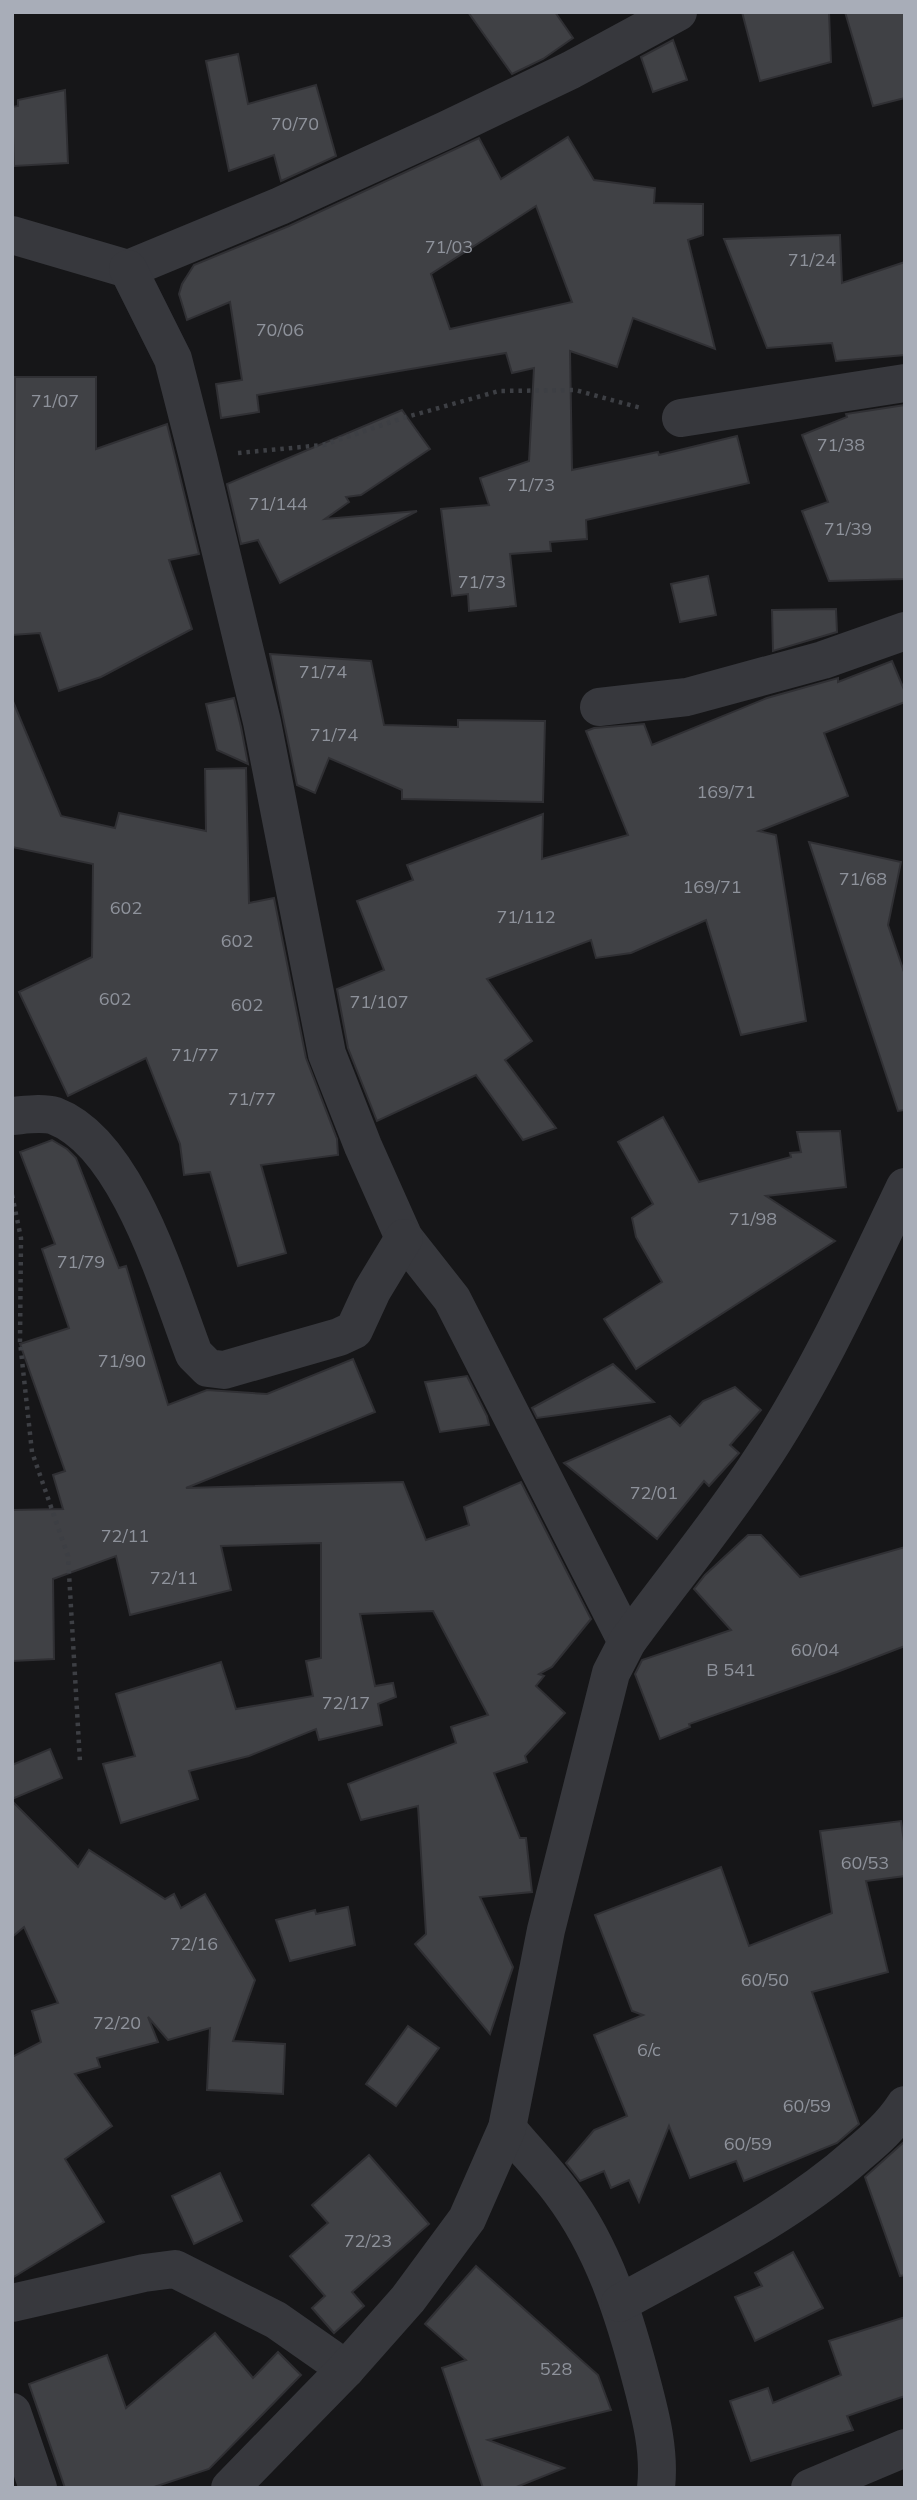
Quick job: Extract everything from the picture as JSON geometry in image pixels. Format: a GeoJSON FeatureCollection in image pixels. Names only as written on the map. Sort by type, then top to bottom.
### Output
{"type":"FeatureCollection","features":[{"type":"Feature","properties":{"kind":"street"},"geometry":{"type":"LineString","coordinates":[[12,235],[128,269],[280,206],[446,130],[571,70],[678,12]]}},
{"type":"Feature","properties":{"kind":"street"},"geometry":{"type":"LineString","coordinates":[[128,269],[173,359],[198,457],[262,722],[327,1054],[363,1146],[404,1238],[452,1299],[627,1642]]}},
{"type":"Feature","properties":{"kind":"street"},"geometry":{"type":"LineString","coordinates":[[681,418],[905,383]]}},
{"type":"Feature","properties":{"kind":"street"},"geometry":{"type":"LineString","coordinates":[[599,707],[687,697],[823,660],[905,631]]}},
{"type":"Feature","properties":{"kind":"street"},"geometry":{"type":"LineString","coordinates":[[12,1116],[53,1115],[75,1127],[97,1147],[121,1177],[143,1222],[194,1354],[208,1368],[224,1370],[339,1338],[354,1330],[372,1291],[404,1238]]}},
{"type":"Feature","properties":{"kind":"street"},"geometry":{"type":"LineString","coordinates":[[230,2488],[346,2369],[408,2299],[467,2219],[507,2128],[546,1930],[611,1672],[627,1642],[758,1464],[794,1404],[869,1263],[896,1232],[905,1187]]}},
{"type":"Feature","properties":{"kind":"street"},"geometry":{"type":"LineString","coordinates":[[621,2303],[785,2211],[885,2131],[905,2105]]}},
{"type":"Feature","properties":{"kind":"street"},"geometry":{"type":"LineString","coordinates":[[507,2128],[563,2193],[587,2232],[621,2303],[650,2416],[659,2466],[656,2488]]}},
{"type":"Feature","properties":{"kind":"street"},"geometry":{"type":"LineString","coordinates":[[12,2303],[144,2273],[175,2269],[276,2320],[346,2369]]}},
{"type":"Feature","properties":{"kind":"street"},"geometry":{"type":"LineString","coordinates":[[12,2412],[38,2488]]}},
{"type":"Feature","properties":{"kind":"street"},"geometry":{"type":"LineString","coordinates":[[810,2488],[905,2448]]}},
{"type":"Feature","properties":{"kind":"path"},"geometry":{"type":"LineString","coordinates":[[198,457],[323,445],[403,418],[499,391],[575,390],[681,418]]}},
{"type":"Feature","properties":{"kind":"path"},"geometry":{"type":"LineString","coordinates":[[12,1195],[21,1238],[20,1342],[32,1452],[68,1556],[80,1762]]}},
{"type":"Feature","properties":{"kind":"building"},"geometry":{"type":"Polygon","coordinates":[[[468,12],[555,12],[573,38],[543,59],[512,74],[468,12]]]}},
{"type":"Feature","properties":{"kind":"building"},"geometry":{"type":"Polygon","coordinates":[[[742,12],[829,12],[831,62],[760,81],[742,12]]]}},
{"type":"Feature","properties":{"kind":"building"},"geometry":{"type":"Polygon","coordinates":[[[845,12],[905,12],[905,98],[873,106],[845,12]]]}},
{"type":"Feature","properties":{"kind":"building"},"geometry":{"type":"Polygon","coordinates":[[[673,40],[687,80],[653,92],[641,57],[673,40]]]}},
{"type":"Feature","properties":{"kind":"building"},"geometry":{"type":"Polygon","coordinates":[[[238,54],[248,104],[316,85],[336,156],[281,181],[274,155],[229,171],[206,61],[238,54]]]}},
{"type":"Feature","properties":{"kind":"building"},"geometry":{"type":"Polygon","coordinates":[[[65,90],[68,163],[14,166],[12,107],[18,106],[18,100],[65,90]]]}},
{"type":"Feature","properties":{"kind":"building"},"geometry":{"type":"Polygon","coordinates":[[[568,137],[594,180],[655,188],[654,203],[703,204],[703,235],[688,240],[715,349],[633,318],[617,367],[570,351],[572,470],[658,452],[659,455],[737,436],[749,483],[586,520],[587,539],[550,542],[551,551],[510,554],[516,606],[469,611],[468,594],[452,596],[441,509],[489,505],[480,478],[529,461],[534,368],[512,373],[506,353],[257,395],[259,412],[221,418],[216,384],[242,380],[230,302],[187,320],[179,294],[194,265],[289,226],[479,138],[501,179],[568,137]],[[536,206],[431,274],[450,329],[572,302],[536,206]]]}},
{"type":"Feature","properties":{"kind":"building"},"geometry":{"type":"Polygon","coordinates":[[[840,235],[842,283],[905,262],[905,355],[836,361],[832,343],[767,348],[724,239],[840,235]]]}},
{"type":"Feature","properties":{"kind":"building"},"geometry":{"type":"Polygon","coordinates":[[[15,377],[96,377],[96,449],[167,424],[199,554],[169,560],[192,629],[101,677],[59,691],[40,633],[12,635],[15,377]]]}},
{"type":"Feature","properties":{"kind":"building"},"geometry":{"type":"Polygon","coordinates":[[[905,405],[905,579],[829,581],[802,511],[828,502],[802,435],[847,417],[846,414],[905,405]]]}},
{"type":"Feature","properties":{"kind":"building"},"geometry":{"type":"Polygon","coordinates":[[[402,410],[430,449],[361,495],[346,497],[349,502],[325,519],[417,511],[280,583],[258,540],[241,544],[227,484],[402,410]]]}},
{"type":"Feature","properties":{"kind":"building"},"geometry":{"type":"Polygon","coordinates":[[[708,576],[716,615],[680,622],[671,584],[708,576]]]}},
{"type":"Feature","properties":{"kind":"building"},"geometry":{"type":"Polygon","coordinates":[[[836,609],[837,632],[773,651],[772,610],[836,609]]]}},
{"type":"Feature","properties":{"kind":"building"},"geometry":{"type":"Polygon","coordinates":[[[270,654],[371,661],[384,725],[458,727],[458,720],[545,721],[543,802],[402,799],[402,790],[329,758],[315,793],[297,785],[270,654]]]}},
{"type":"Feature","properties":{"kind":"building"},"geometry":{"type":"Polygon","coordinates":[[[892,661],[905,692],[905,702],[824,733],[848,796],[759,831],[776,835],[806,1021],[741,1035],[706,920],[631,953],[596,958],[591,940],[487,979],[532,1041],[505,1060],[556,1128],[523,1140],[476,1075],[377,1121],[348,1048],[337,989],[384,970],[357,901],[413,880],[407,865],[543,814],[542,859],[628,835],[586,731],[644,724],[652,745],[767,698],[838,678],[838,682],[892,661]]]}},
{"type":"Feature","properties":{"kind":"building"},"geometry":{"type":"Polygon","coordinates":[[[234,698],[248,764],[217,750],[206,704],[234,698]]]}},
{"type":"Feature","properties":{"kind":"building"},"geometry":{"type":"Polygon","coordinates":[[[12,699],[61,816],[115,828],[119,813],[206,831],[205,769],[246,768],[249,903],[274,898],[306,1058],[337,1139],[338,1155],[261,1165],[286,1253],[238,1266],[210,1172],[184,1175],[180,1144],[146,1058],[68,1096],[19,992],[92,957],[93,864],[12,847],[12,699]]]}},
{"type":"Feature","properties":{"kind":"building"},"geometry":{"type":"Polygon","coordinates":[[[809,842],[901,862],[888,925],[905,975],[905,1110],[898,1111],[809,842]]]}},
{"type":"Feature","properties":{"kind":"building"},"geometry":{"type":"Polygon","coordinates":[[[663,1117],[699,1182],[791,1157],[790,1153],[801,1152],[797,1132],[840,1131],[846,1187],[766,1196],[835,1241],[636,1369],[604,1319],[662,1282],[636,1237],[632,1218],[653,1204],[618,1142],[663,1117]]]}},
{"type":"Feature","properties":{"kind":"building"},"geometry":{"type":"Polygon","coordinates":[[[52,1140],[76,1158],[119,1268],[126,1266],[168,1405],[207,1390],[267,1394],[353,1359],[375,1412],[186,1488],[403,1482],[426,1540],[469,1525],[464,1507],[521,1482],[591,1619],[552,1667],[539,1674],[544,1676],[536,1686],[565,1713],[525,1756],[527,1762],[494,1773],[520,1838],[526,1838],[532,1892],[480,1897],[513,1967],[490,2034],[415,1944],[426,1934],[418,1806],[361,1820],[348,1784],[456,1743],[451,1727],[488,1715],[433,1611],[360,1614],[375,1686],[393,1683],[396,1697],[378,1704],[382,1725],[319,1740],[316,1729],[249,1756],[189,1771],[198,1799],[121,1823],[103,1764],[135,1756],[116,1694],[221,1662],[236,1709],[313,1696],[306,1661],[321,1658],[321,1543],[221,1546],[231,1590],[130,1615],[116,1556],[53,1579],[54,1659],[12,1661],[12,1510],[63,1509],[53,1475],[65,1471],[20,1344],[69,1328],[42,1249],[55,1244],[20,1152],[52,1140]]]}},
{"type":"Feature","properties":{"kind":"building"},"geometry":{"type":"Polygon","coordinates":[[[613,1364],[654,1402],[537,1418],[532,1408],[613,1364]]]}},
{"type":"Feature","properties":{"kind":"building"},"geometry":{"type":"Polygon","coordinates":[[[467,1376],[489,1425],[440,1432],[425,1382],[467,1376]]]}},
{"type":"Feature","properties":{"kind":"building"},"geometry":{"type":"Polygon","coordinates":[[[735,1387],[761,1410],[730,1445],[739,1453],[709,1486],[704,1481],[657,1539],[564,1463],[670,1416],[680,1426],[703,1401],[735,1387]]]}},
{"type":"Feature","properties":{"kind":"building"},"geometry":{"type":"Polygon","coordinates":[[[748,1535],[761,1535],[800,1577],[905,1547],[905,1646],[689,1724],[690,1727],[660,1739],[635,1674],[642,1660],[731,1630],[694,1589],[705,1575],[748,1535]]]}},
{"type":"Feature","properties":{"kind":"building"},"geometry":{"type":"Polygon","coordinates":[[[50,1749],[62,1778],[12,1799],[12,1765],[50,1749]]]}},
{"type":"Feature","properties":{"kind":"building"},"geometry":{"type":"Polygon","coordinates":[[[12,1801],[78,1867],[89,1850],[165,1899],[174,1894],[181,1908],[205,1894],[255,1980],[233,2041],[285,2044],[283,2094],[207,2090],[210,2028],[168,2040],[148,2017],[158,2042],[97,2058],[100,2067],[75,2074],[112,2126],[65,2159],[104,2222],[12,2278],[12,2057],[41,2042],[32,2011],[58,2003],[24,1927],[12,1937],[12,1801]]]}},
{"type":"Feature","properties":{"kind":"building"},"geometry":{"type":"Polygon","coordinates":[[[901,1821],[905,1876],[866,1881],[888,1972],[812,1992],[859,2124],[837,2143],[744,2181],[736,2161],[690,2178],[669,2126],[639,2202],[629,2180],[611,2188],[604,2171],[580,2181],[566,2163],[594,2130],[627,2116],[594,2035],[643,2015],[632,2011],[595,1915],[721,1867],[749,1946],[832,1913],[820,1831],[901,1821]]]}},
{"type":"Feature","properties":{"kind":"building"},"geometry":{"type":"Polygon","coordinates":[[[348,1907],[355,1945],[290,1961],[276,1920],[315,1910],[316,1914],[348,1907]]]}},
{"type":"Feature","properties":{"kind":"building"},"geometry":{"type":"Polygon","coordinates":[[[408,2026],[439,2048],[396,2106],[366,2084],[408,2026]]]}},
{"type":"Feature","properties":{"kind":"building"},"geometry":{"type":"Polygon","coordinates":[[[905,2141],[905,2275],[900,2276],[865,2177],[905,2141]]]}},
{"type":"Feature","properties":{"kind":"building"},"geometry":{"type":"Polygon","coordinates":[[[369,2155],[429,2224],[352,2292],[364,2306],[334,2333],[312,2308],[325,2296],[290,2256],[328,2223],[312,2205],[369,2155]]]}},
{"type":"Feature","properties":{"kind":"building"},"geometry":{"type":"Polygon","coordinates":[[[220,2173],[242,2221],[194,2244],[172,2196],[220,2173]]]}},
{"type":"Feature","properties":{"kind":"building"},"geometry":{"type":"Polygon","coordinates":[[[793,2252],[823,2308],[755,2341],[735,2297],[762,2286],[755,2273],[793,2252]]]}},
{"type":"Feature","properties":{"kind":"building"},"geometry":{"type":"Polygon","coordinates":[[[476,2266],[598,2375],[611,2410],[488,2440],[564,2468],[514,2488],[483,2488],[442,2368],[466,2360],[425,2324],[476,2266]]]}},
{"type":"Feature","properties":{"kind":"building"},"geometry":{"type":"Polygon","coordinates":[[[905,2317],[905,2396],[847,2416],[853,2430],[751,2461],[730,2401],[768,2388],[773,2403],[841,2375],[829,2341],[905,2317]]]}},
{"type":"Feature","properties":{"kind":"building"},"geometry":{"type":"Polygon","coordinates":[[[215,2333],[253,2378],[278,2352],[301,2375],[209,2469],[151,2488],[65,2488],[29,2384],[107,2355],[126,2408],[215,2333]]]}}]}
